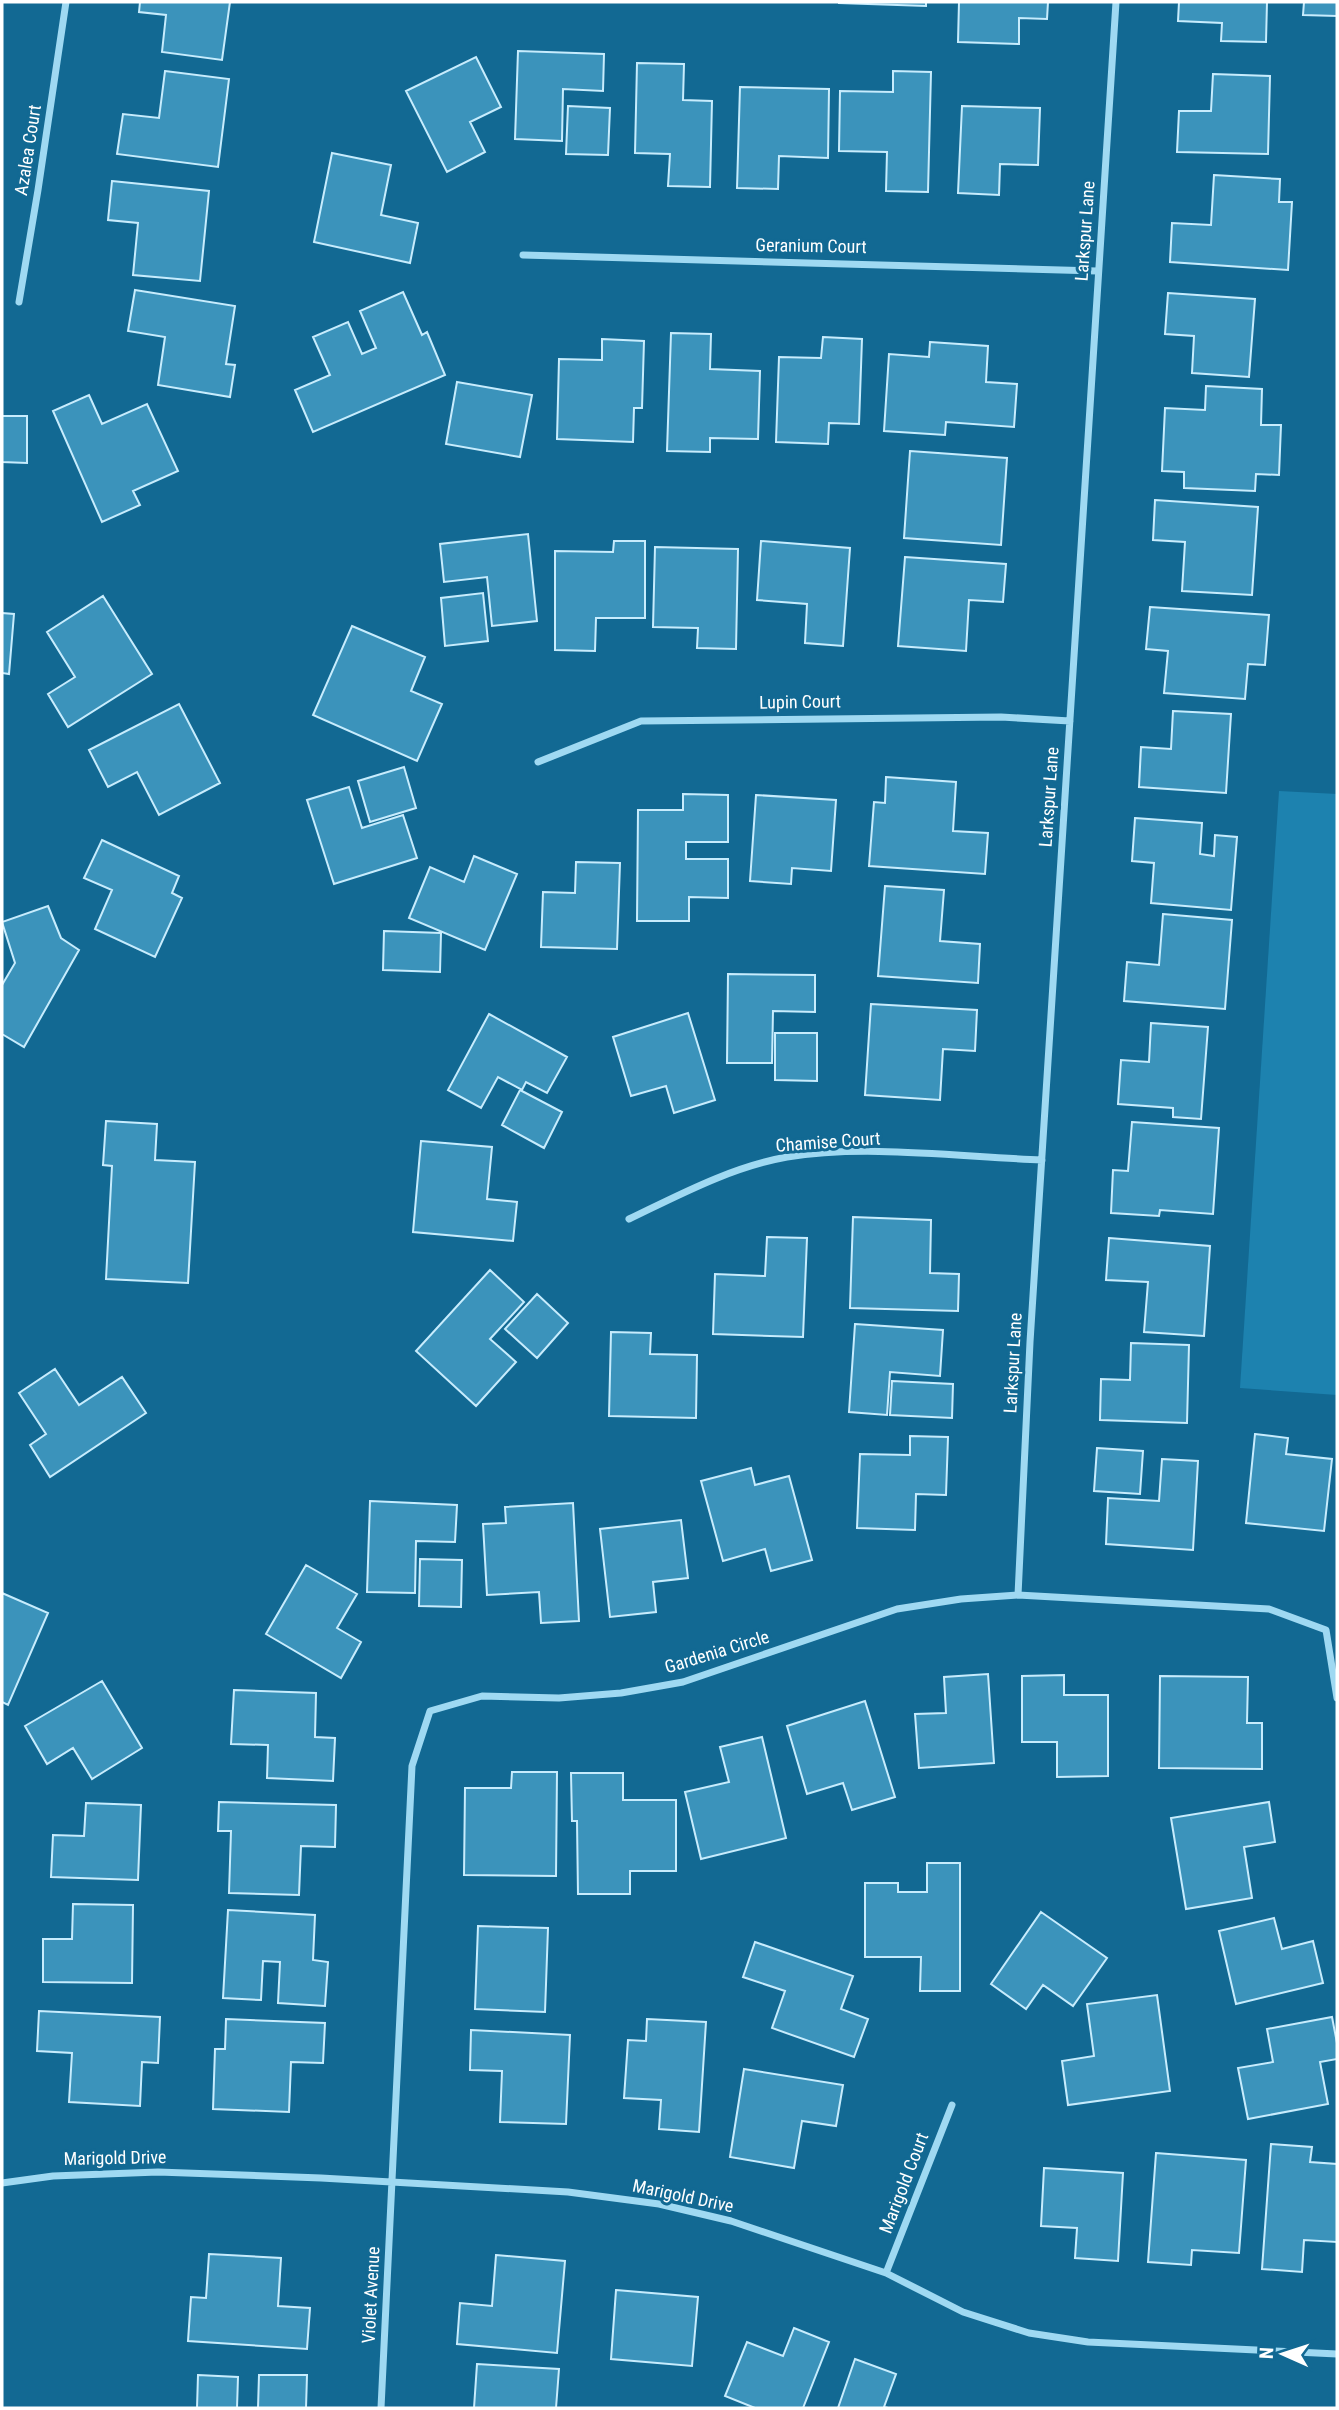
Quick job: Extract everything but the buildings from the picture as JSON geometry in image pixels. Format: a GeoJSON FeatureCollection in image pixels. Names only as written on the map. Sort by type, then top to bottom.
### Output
{"type":"FeatureCollection","features":[{"type":"Feature","properties":{"kind":"street","name":"Azalea Court"},"geometry":{"type":"LineString","coordinates":[[19,302],[66,2]]}},
{"type":"Feature","properties":{"kind":"street","name":"Larkspur Lane"},"geometry":{"type":"LineString","coordinates":[[1018,1595],[1042,1160],[1116,2]]}},
{"type":"Feature","properties":{"kind":"street","name":"Geranium Court"},"geometry":{"type":"LineString","coordinates":[[523,255],[1097,271]]}},
{"type":"Feature","properties":{"kind":"street","name":"Lupin Court"},"geometry":{"type":"LineString","coordinates":[[538,762],[641,720],[1001,717],[1070,721]]}},
{"type":"Feature","properties":{"kind":"street","name":"Chamise Court"},"geometry":{"type":"LineString","coordinates":[[629,1219],[718,1177],[786,1157],[862,1152],[1042,1160]]}},
{"type":"Feature","properties":{"kind":"street","name":"Gardenia Circle"},"geometry":{"type":"LineString","coordinates":[[393,2182],[412,1766],[430,1711],[482,1696],[559,1698],[621,1693],[683,1682],[897,1609],[961,1599],[1018,1595],[1269,1609],[1326,1630],[1337,1698]]}},
{"type":"Feature","properties":{"kind":"street","name":"Marigold Court"},"geometry":{"type":"LineString","coordinates":[[886,2273],[952,2105]]}},
{"type":"Feature","properties":{"kind":"street","name":"Marigold Drive"},"geometry":{"type":"LineString","coordinates":[[2,2183],[53,2176],[159,2172],[568,2192],[659,2204],[731,2221],[886,2273],[963,2312],[1029,2333],[1088,2342],[1337,2354]]}},
{"type":"Feature","properties":{"kind":"street","name":"Violet Avenue"},"geometry":{"type":"LineString","coordinates":[[381,2408],[393,2182]]}},
{"type":"Feature","properties":{"kind":"shaded area"},"geometry":{"type":"Polygon","coordinates":[[[1279,791],[1337,794],[1337,1395],[1240,1388],[1279,791]]]}}]}
